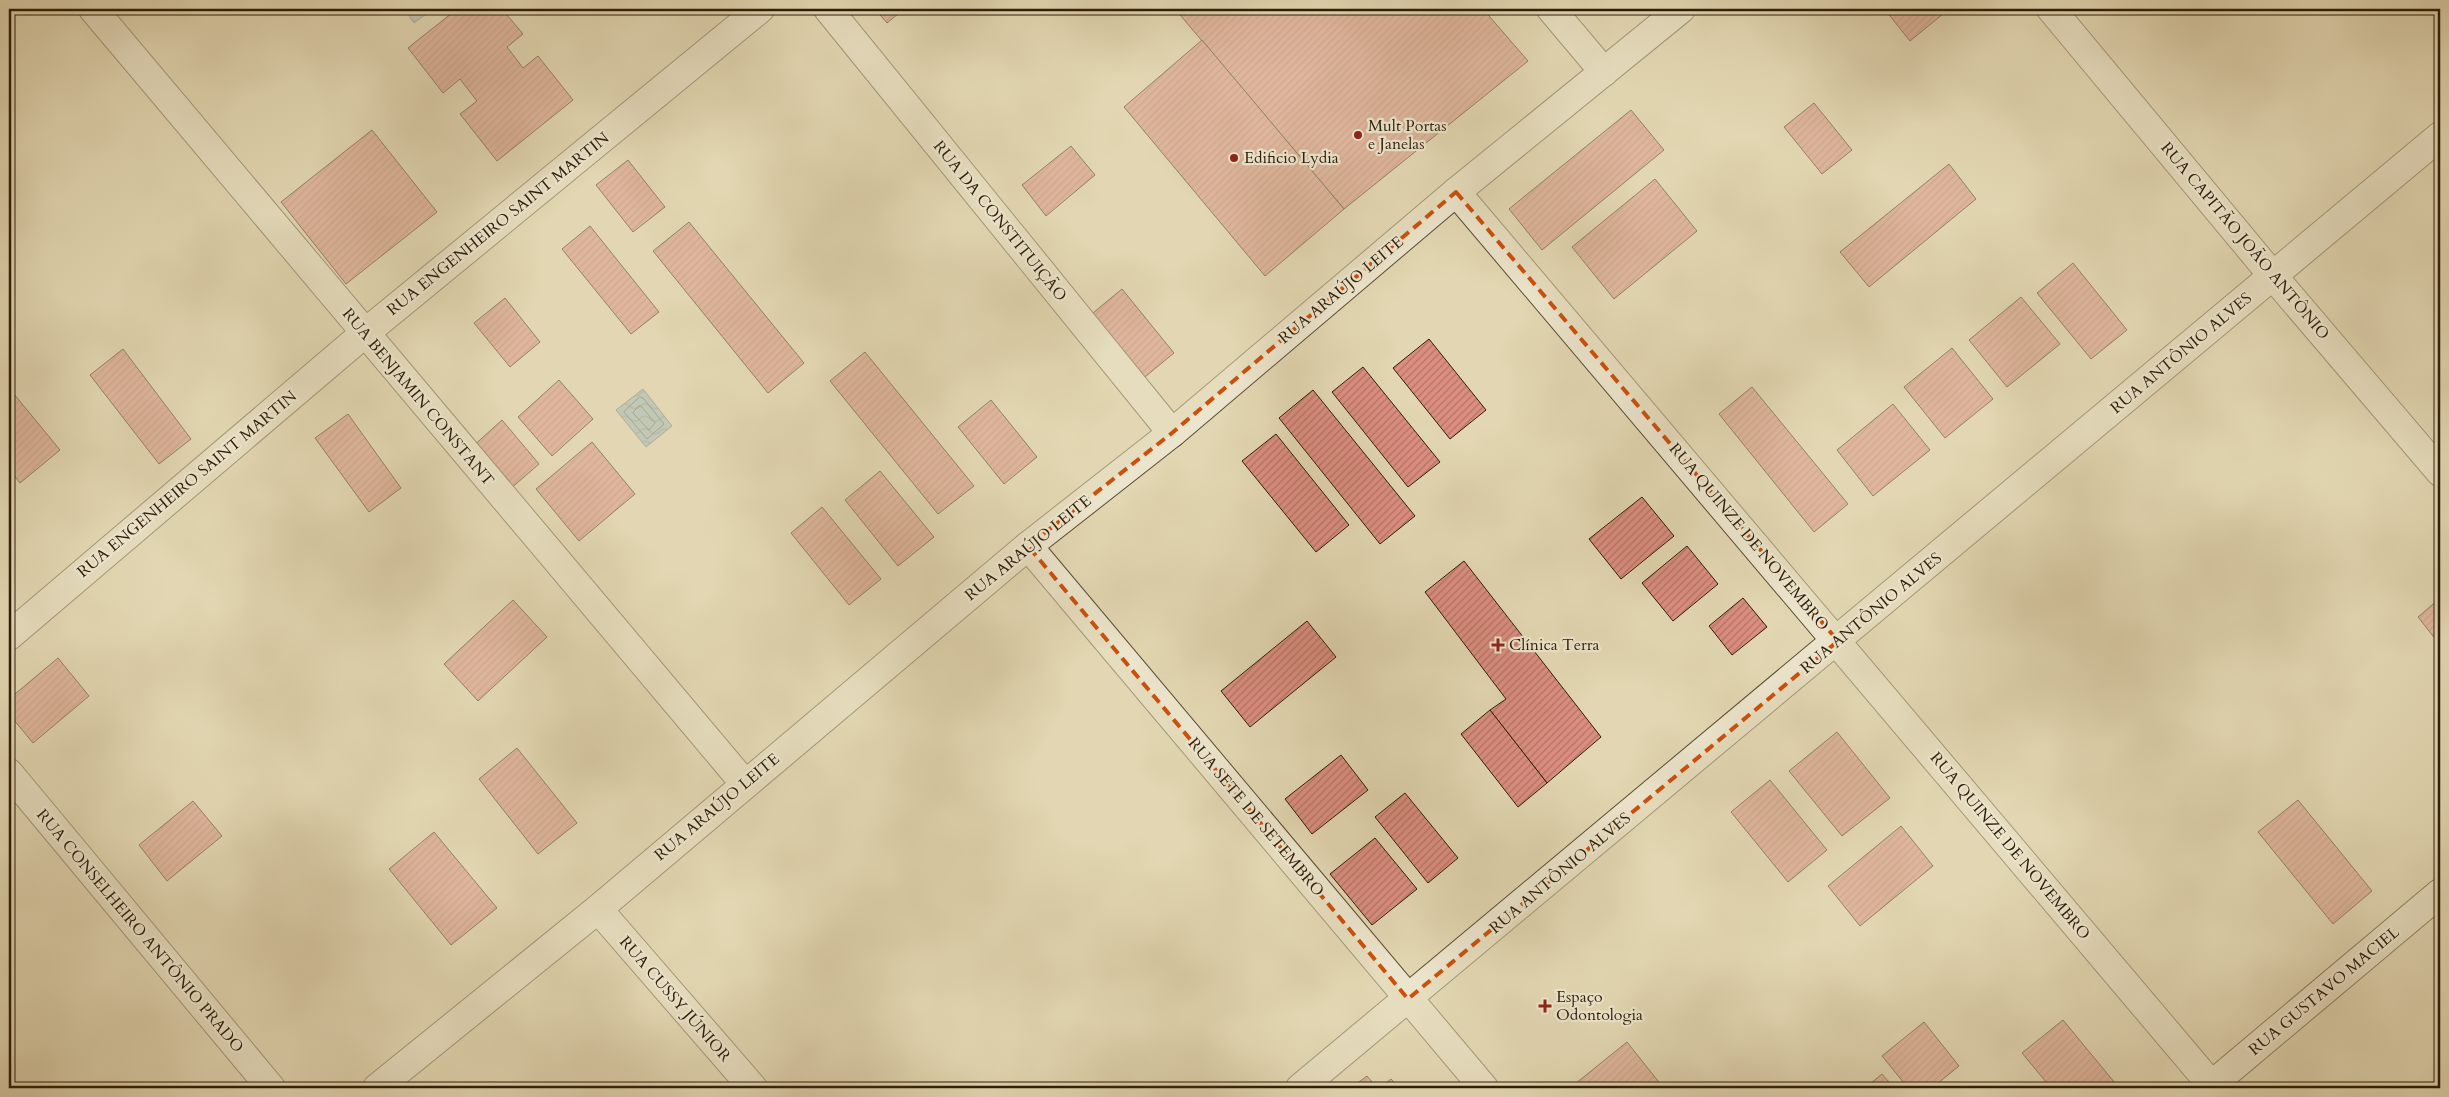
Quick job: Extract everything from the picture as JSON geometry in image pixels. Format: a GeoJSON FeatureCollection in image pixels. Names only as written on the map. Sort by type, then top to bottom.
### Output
{"type":"FeatureCollection","features":[{"type":"Feature","properties":{"kind":"street","name":"RUA BENJAMIN CONSTANT"},"geometry":{"type":"LineString","coordinates":[[93,9],[745,784]]}},
{"type":"Feature","properties":{"kind":"street","name":"RUA ENGENHEIRO SAINT MARTIN"},"geometry":{"type":"LineString","coordinates":[[9,636],[365,333],[760,9]]}},
{"type":"Feature","properties":{"kind":"street","name":"RUA DA CONSTITUIÇÃO"},"geometry":{"type":"LineString","coordinates":[[828,9],[1172,433]]}},
{"type":"Feature","properties":{"kind":"street"},"geometry":{"type":"LineString","coordinates":[[1551,9],[1604,72]]}},
{"type":"Feature","properties":{"kind":"street","name":"RUA ARAÚJO LEITE"},"geometry":{"type":"LineString","coordinates":[[376,1088],[598,909],[1028,546],[1172,433],[1456,192],[1681,9]]}},
{"type":"Feature","properties":{"kind":"street","name":"RUA CAPITÃO JOÃO ANTÔNIO"},"geometry":{"type":"LineString","coordinates":[[2051,9],[2273,276],[2440,472]]}},
{"type":"Feature","properties":{"kind":"street","name":"RUA ANTÔNIO ALVES"},"geometry":{"type":"LineString","coordinates":[[1300,1088],[1838,641],[2440,136]]}},
{"type":"Feature","properties":{"kind":"street","name":"RUA QUINZE DE NOVEMBRO"},"geometry":{"type":"LineString","coordinates":[[1456,192],[1838,641],[2211,1087]]}},
{"type":"Feature","properties":{"kind":"street","name":"RUA SETE DE SETEMBRO"},"geometry":{"type":"LineString","coordinates":[[1028,546],[1408,1000],[1484,1088]]}},
{"type":"Feature","properties":{"kind":"street","name":"RUA CONSELHEIRO ANTÔNIO PRADO"},"geometry":{"type":"LineString","coordinates":[[9,773],[271,1088]]}},
{"type":"Feature","properties":{"kind":"street","name":"RUA GUSTAVO MACIEL"},"geometry":{"type":"LineString","coordinates":[[2211,1087],[2440,893]]}},
{"type":"Feature","properties":{"kind":"street","name":"RUA CUSSY JÚNIOR"},"geometry":{"type":"LineString","coordinates":[[598,909],[753,1088]]}},
{"type":"Feature","properties":{"kind":"highlighted area"},"geometry":{"type":"Polygon","coordinates":[[[1456,192],[1838,641],[1408,999],[1028,546],[1172,433],[1456,192]]]}},
{"type":"Feature","properties":{"kind":"water"},"geometry":{"type":"Polygon","coordinates":[[[404,9],[433,9],[414,23],[404,9]]]}},
{"type":"Feature","properties":{"kind":"water"},"geometry":{"type":"Polygon","coordinates":[[[643,389],[672,426],[646,447],[616,410],[643,389]]]}},
{"type":"Feature","properties":{"kind":"building"},"geometry":{"type":"Polygon","coordinates":[[[457,9],[502,9],[523,34],[507,47],[523,68],[538,56],[573,100],[497,161],[460,114],[477,101],[460,79],[443,93],[408,48],[457,9]]]}},
{"type":"Feature","properties":{"kind":"building"},"geometry":{"type":"Polygon","coordinates":[[[875,9],[904,9],[887,23],[875,9]]]}},
{"type":"Feature","properties":{"kind":"building","name":"Mult Portas e Janelas"},"geometry":{"type":"Polygon","coordinates":[[[1175,9],[1483,9],[1528,61],[1344,209],[1175,9]]]}},
{"type":"Feature","properties":{"kind":"building"},"geometry":{"type":"Polygon","coordinates":[[[1889,9],[1949,9],[1910,41],[1886,11],[1889,9]]]}},
{"type":"Feature","properties":{"kind":"building","name":"Edificio Lydia"},"geometry":{"type":"Polygon","coordinates":[[[1202,40],[1344,209],[1265,276],[1124,107],[1202,40]]]}},
{"type":"Feature","properties":{"kind":"building"},"geometry":{"type":"Polygon","coordinates":[[[1814,103],[1852,150],[1822,174],[1784,127],[1814,103]]]}},
{"type":"Feature","properties":{"kind":"building"},"geometry":{"type":"Polygon","coordinates":[[[1631,110],[1664,150],[1542,250],[1509,209],[1631,110]]]}},
{"type":"Feature","properties":{"kind":"building"},"geometry":{"type":"Polygon","coordinates":[[[372,130],[437,212],[346,284],[281,202],[372,130]]]}},
{"type":"Feature","properties":{"kind":"building"},"geometry":{"type":"Polygon","coordinates":[[[1071,146],[1095,175],[1046,216],[1022,185],[1071,146]]]}},
{"type":"Feature","properties":{"kind":"building"},"geometry":{"type":"Polygon","coordinates":[[[628,160],[665,207],[633,232],[596,185],[628,160]]]}},
{"type":"Feature","properties":{"kind":"building"},"geometry":{"type":"Polygon","coordinates":[[[1949,164],[1976,199],[1869,287],[1840,252],[1949,164]]]}},
{"type":"Feature","properties":{"kind":"building"},"geometry":{"type":"Polygon","coordinates":[[[1655,179],[1697,231],[1614,299],[1572,247],[1655,179]]]}},
{"type":"Feature","properties":{"kind":"building"},"geometry":{"type":"Polygon","coordinates":[[[689,222],[804,363],[768,393],[653,251],[689,222]]]}},
{"type":"Feature","properties":{"kind":"building"},"geometry":{"type":"Polygon","coordinates":[[[590,226],[659,312],[631,334],[562,249],[590,226]]]}},
{"type":"Feature","properties":{"kind":"building"},"geometry":{"type":"Polygon","coordinates":[[[2073,263],[2127,330],[2091,359],[2037,293],[2073,263]]]}},
{"type":"Feature","properties":{"kind":"building"},"geometry":{"type":"Polygon","coordinates":[[[1122,289],[1174,353],[1140,381],[1088,317],[1122,289]]]}},
{"type":"Feature","properties":{"kind":"building"},"geometry":{"type":"Polygon","coordinates":[[[2021,297],[2060,344],[2007,387],[1969,340],[2021,297]]]}},
{"type":"Feature","properties":{"kind":"building"},"geometry":{"type":"Polygon","coordinates":[[[505,298],[540,342],[510,367],[474,323],[505,298]]]}},
{"type":"Feature","properties":{"kind":"building"},"geometry":{"type":"Polygon","coordinates":[[[1429,339],[1486,410],[1450,439],[1393,368],[1429,339]]]}},
{"type":"Feature","properties":{"kind":"building"},"geometry":{"type":"Polygon","coordinates":[[[1952,348],[1993,399],[1945,438],[1904,387],[1952,348]]]}},
{"type":"Feature","properties":{"kind":"building"},"geometry":{"type":"Polygon","coordinates":[[[123,349],[191,439],[159,464],[90,375],[123,349]]]}},
{"type":"Feature","properties":{"kind":"building"},"geometry":{"type":"Polygon","coordinates":[[[865,352],[974,486],[938,514],[830,381],[865,352]]]}},
{"type":"Feature","properties":{"kind":"building"},"geometry":{"type":"Polygon","coordinates":[[[1363,367],[1440,462],[1408,487],[1332,392],[1363,367]]]}},
{"type":"Feature","properties":{"kind":"building"},"geometry":{"type":"Polygon","coordinates":[[[559,380],[593,419],[552,456],[518,417],[559,380]]]}},
{"type":"Feature","properties":{"kind":"building"},"geometry":{"type":"Polygon","coordinates":[[[1752,387],[1848,504],[1814,532],[1719,414],[1752,387]]]}},
{"type":"Feature","properties":{"kind":"building"},"geometry":{"type":"Polygon","coordinates":[[[9,388],[60,450],[20,483],[9,469],[9,388]]]}},
{"type":"Feature","properties":{"kind":"building"},"geometry":{"type":"Polygon","coordinates":[[[1313,390],[1415,516],[1380,544],[1279,418],[1313,390]]]}},
{"type":"Feature","properties":{"kind":"building"},"geometry":{"type":"Polygon","coordinates":[[[991,400],[1037,457],[1004,484],[958,427],[991,400]]]}},
{"type":"Feature","properties":{"kind":"building"},"geometry":{"type":"Polygon","coordinates":[[[1893,404],[1930,450],[1873,496],[1837,450],[1893,404]]]}},
{"type":"Feature","properties":{"kind":"building"},"geometry":{"type":"Polygon","coordinates":[[[348,414],[401,488],[369,512],[315,438],[348,414]]]}},
{"type":"Feature","properties":{"kind":"building"},"geometry":{"type":"Polygon","coordinates":[[[502,420],[539,464],[509,490],[471,448],[502,420]]]}},
{"type":"Feature","properties":{"kind":"building"},"geometry":{"type":"Polygon","coordinates":[[[1276,434],[1349,525],[1316,552],[1242,461],[1276,434]]]}},
{"type":"Feature","properties":{"kind":"building"},"geometry":{"type":"Polygon","coordinates":[[[592,442],[635,494],[579,541],[536,489],[592,442]]]}},
{"type":"Feature","properties":{"kind":"building"},"geometry":{"type":"Polygon","coordinates":[[[880,471],[934,537],[898,566],[845,500],[880,471]]]}},
{"type":"Feature","properties":{"kind":"building"},"geometry":{"type":"Polygon","coordinates":[[[1642,497],[1674,536],[1621,579],[1589,539],[1642,497]]]}},
{"type":"Feature","properties":{"kind":"building"},"geometry":{"type":"Polygon","coordinates":[[[822,507],[881,579],[849,605],[791,533],[822,507]]]}},
{"type":"Feature","properties":{"kind":"building"},"geometry":{"type":"Polygon","coordinates":[[[1687,546],[1718,584],[1673,621],[1642,583],[1687,546]]]}},
{"type":"Feature","properties":{"kind":"building","name":"Clínica Terra"},"geometry":{"type":"Polygon","coordinates":[[[1464,561],[1601,737],[1547,783],[1490,710],[1506,699],[1425,592],[1464,561]]]}},
{"type":"Feature","properties":{"kind":"building"},"geometry":{"type":"Polygon","coordinates":[[[1743,598],[1767,627],[1732,655],[1709,626],[1743,598]]]}},
{"type":"Feature","properties":{"kind":"building"},"geometry":{"type":"Polygon","coordinates":[[[2440,598],[2440,645],[2418,617],[2440,598]]]}},
{"type":"Feature","properties":{"kind":"building"},"geometry":{"type":"Polygon","coordinates":[[[513,600],[547,637],[478,701],[444,664],[513,600]]]}},
{"type":"Feature","properties":{"kind":"building"},"geometry":{"type":"Polygon","coordinates":[[[1307,621],[1336,657],[1250,727],[1221,691],[1307,621]]]}},
{"type":"Feature","properties":{"kind":"building"},"geometry":{"type":"Polygon","coordinates":[[[58,658],[89,696],[33,743],[9,714],[9,699],[58,658]]]}},
{"type":"Feature","properties":{"kind":"building"},"geometry":{"type":"Polygon","coordinates":[[[1490,710],[1547,783],[1518,807],[1461,734],[1490,710]]]}},
{"type":"Feature","properties":{"kind":"building"},"geometry":{"type":"Polygon","coordinates":[[[1837,732],[1890,798],[1842,836],[1789,771],[1837,732]]]}},
{"type":"Feature","properties":{"kind":"building"},"geometry":{"type":"Polygon","coordinates":[[[517,748],[577,823],[538,854],[479,779],[517,748]]]}},
{"type":"Feature","properties":{"kind":"building"},"geometry":{"type":"Polygon","coordinates":[[[1341,755],[1368,790],[1312,834],[1285,799],[1341,755]]]}},
{"type":"Feature","properties":{"kind":"building"},"geometry":{"type":"Polygon","coordinates":[[[1770,780],[1827,850],[1788,882],[1731,812],[1770,780]]]}},
{"type":"Feature","properties":{"kind":"building"},"geometry":{"type":"Polygon","coordinates":[[[1405,793],[1458,858],[1428,883],[1375,817],[1405,793]]]}},
{"type":"Feature","properties":{"kind":"building"},"geometry":{"type":"Polygon","coordinates":[[[2298,800],[2372,891],[2333,924],[2258,832],[2298,800]]]}},
{"type":"Feature","properties":{"kind":"building"},"geometry":{"type":"Polygon","coordinates":[[[193,801],[222,836],[167,881],[139,845],[193,801]]]}},
{"type":"Feature","properties":{"kind":"building"},"geometry":{"type":"Polygon","coordinates":[[[1901,826],[1933,866],[1860,926],[1828,886],[1901,826]]]}},
{"type":"Feature","properties":{"kind":"building"},"geometry":{"type":"Polygon","coordinates":[[[434,832],[497,908],[451,945],[389,869],[434,832]]]}},
{"type":"Feature","properties":{"kind":"building"},"geometry":{"type":"Polygon","coordinates":[[[1375,838],[1417,889],[1372,925],[1330,874],[1375,838]]]}},
{"type":"Feature","properties":{"kind":"building"},"geometry":{"type":"Polygon","coordinates":[[[2063,1020],[2115,1083],[2109,1088],[2051,1088],[2022,1053],[2063,1020]]]}},
{"type":"Feature","properties":{"kind":"building"},"geometry":{"type":"Polygon","coordinates":[[[1924,1022],[1959,1066],[1932,1088],[1908,1088],[1882,1056],[1924,1022]]]}},
{"type":"Feature","properties":{"kind":"building"},"geometry":{"type":"Polygon","coordinates":[[[1627,1042],[1662,1086],[1659,1088],[1570,1088],[1627,1042]]]}},
{"type":"Feature","properties":{"kind":"building"},"geometry":{"type":"Polygon","coordinates":[[[1882,1074],[1894,1088],[1865,1088],[1882,1074]]]}},
{"type":"Feature","properties":{"kind":"building"},"geometry":{"type":"Polygon","coordinates":[[[1367,1076],[1377,1088],[1351,1088],[1367,1076]]]}},
{"type":"Feature","properties":{"kind":"building"},"geometry":{"type":"Polygon","coordinates":[[[1391,1079],[1399,1088],[1380,1088],[1391,1079]]]}},
{"type":"Feature","properties":{"kind":"place","name":"Mult Portas e Janelas"},"geometry":{"type":"Point","coordinates":[1358,135]}},
{"type":"Feature","properties":{"kind":"place","name":"Edificio Lydia"},"geometry":{"type":"Point","coordinates":[1234,158]}},
{"type":"Feature","properties":{"kind":"place","name":"Clínica Terra"},"geometry":{"type":"Point","coordinates":[1498,645]}},
{"type":"Feature","properties":{"kind":"place","name":"Espaço Odontologia"},"geometry":{"type":"Point","coordinates":[1545,1006]}}]}
